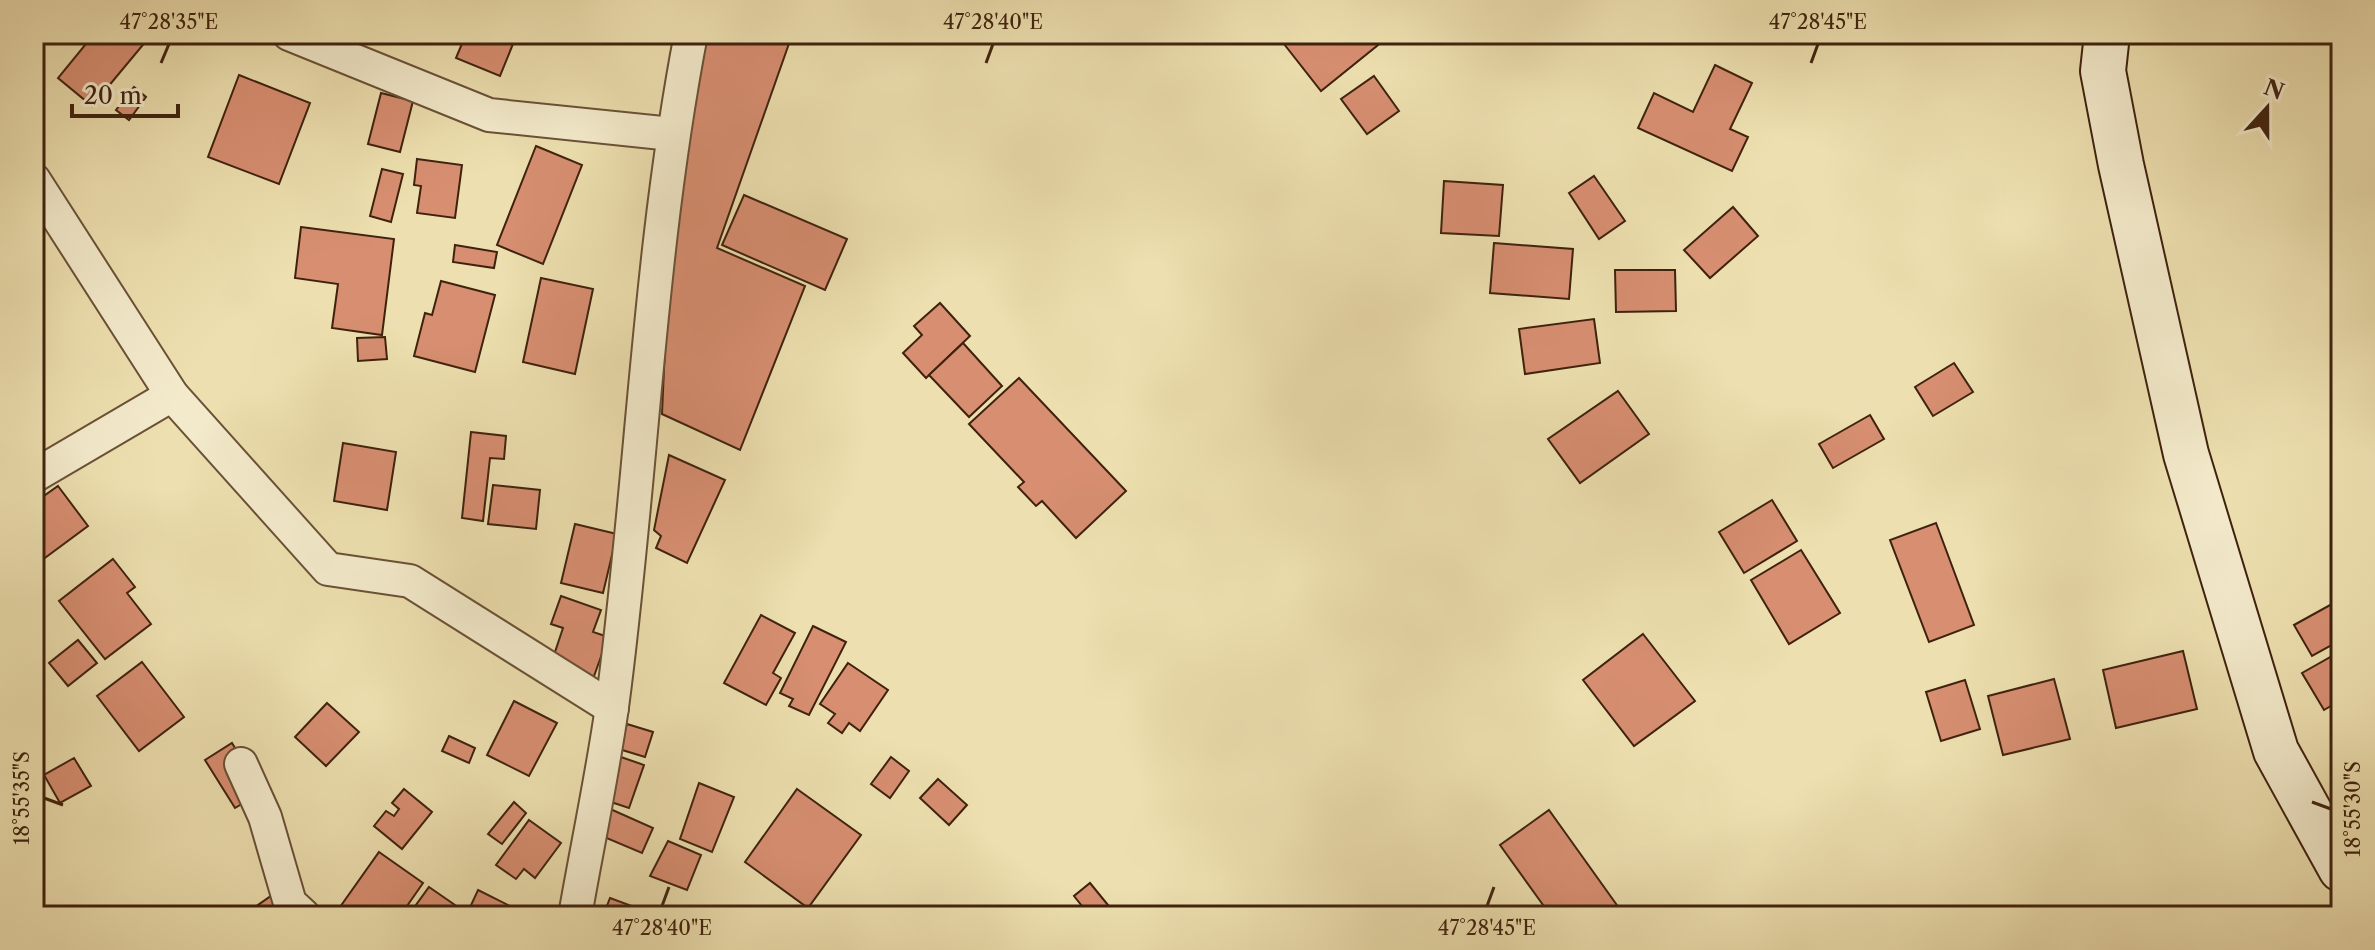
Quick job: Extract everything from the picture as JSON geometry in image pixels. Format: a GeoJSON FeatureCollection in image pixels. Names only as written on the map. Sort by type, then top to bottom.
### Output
{"type":"FeatureCollection","features":[{"type":"Feature","properties":{"kind":"street"},"geometry":{"type":"LineString","coordinates":[[289,34],[326,42],[489,115],[672,134]]}},
{"type":"Feature","properties":{"kind":"street"},"geometry":{"type":"LineString","coordinates":[[575,916],[612,708],[672,134],[691,34]]}},
{"type":"Feature","properties":{"kind":"street"},"geometry":{"type":"LineString","coordinates":[[2107,34],[2103,71],[2186,454],[2276,751],[2341,869]]}},
{"type":"Feature","properties":{"kind":"street"},"geometry":{"type":"LineString","coordinates":[[34,180],[172,395],[328,569],[410,581],[612,708]]}},
{"type":"Feature","properties":{"kind":"street"},"geometry":{"type":"LineString","coordinates":[[34,476],[172,395]]}},
{"type":"Feature","properties":{"kind":"street"},"geometry":{"type":"LineString","coordinates":[[241,764],[265,817],[290,903],[304,916]]}},
{"type":"Feature","properties":{"kind":"building"},"geometry":{"type":"Polygon","coordinates":[[[34,34],[49,34],[34,52],[34,34]]]}},
{"type":"Feature","properties":{"kind":"building"},"geometry":{"type":"Polygon","coordinates":[[[94,34],[152,34],[92,106],[58,78],[94,34]]]}},
{"type":"Feature","properties":{"kind":"building"},"geometry":{"type":"Polygon","coordinates":[[[466,34],[517,34],[500,76],[456,58],[466,34]]]}},
{"type":"Feature","properties":{"kind":"building"},"geometry":{"type":"Polygon","coordinates":[[[696,34],[792,35],[717,248],[805,286],[740,450],[662,414],[670,233],[696,34]]]}},
{"type":"Feature","properties":{"kind":"building"},"geometry":{"type":"Polygon","coordinates":[[[1296,34],[1369,34],[1378,45],[1321,91],[1284,44],[1296,34]]]}},
{"type":"Feature","properties":{"kind":"building"},"geometry":{"type":"Polygon","coordinates":[[[1715,65],[1752,83],[1730,129],[1748,137],[1732,171],[1638,128],[1654,93],[1693,112],[1715,65]]]}},
{"type":"Feature","properties":{"kind":"building"},"geometry":{"type":"Polygon","coordinates":[[[239,75],[310,103],[279,184],[208,157],[239,75]]]}},
{"type":"Feature","properties":{"kind":"building"},"geometry":{"type":"Polygon","coordinates":[[[1374,76],[1399,111],[1367,134],[1341,99],[1374,76]]]}},
{"type":"Feature","properties":{"kind":"building"},"geometry":{"type":"Polygon","coordinates":[[[134,87],[146,97],[129,120],[116,110],[134,87]]]}},
{"type":"Feature","properties":{"kind":"building"},"geometry":{"type":"Polygon","coordinates":[[[381,93],[413,101],[400,152],[368,144],[381,93]]]}},
{"type":"Feature","properties":{"kind":"building"},"geometry":{"type":"Polygon","coordinates":[[[536,146],[582,165],[543,264],[497,245],[536,146]]]}},
{"type":"Feature","properties":{"kind":"building"},"geometry":{"type":"Polygon","coordinates":[[[417,159],[462,165],[455,218],[417,213],[421,186],[414,185],[417,159]]]}},
{"type":"Feature","properties":{"kind":"building"},"geometry":{"type":"Polygon","coordinates":[[[382,169],[403,174],[391,222],[370,216],[382,169]]]}},
{"type":"Feature","properties":{"kind":"building"},"geometry":{"type":"Polygon","coordinates":[[[1594,176],[1625,221],[1599,239],[1569,193],[1594,176]]]}},
{"type":"Feature","properties":{"kind":"building"},"geometry":{"type":"Polygon","coordinates":[[[1444,181],[1503,185],[1499,236],[1441,233],[1444,181]]]}},
{"type":"Feature","properties":{"kind":"building"},"geometry":{"type":"Polygon","coordinates":[[[744,195],[847,239],[825,290],[722,245],[744,195]]]}},
{"type":"Feature","properties":{"kind":"building"},"geometry":{"type":"Polygon","coordinates":[[[1733,207],[1758,236],[1710,278],[1684,250],[1733,207]]]}},
{"type":"Feature","properties":{"kind":"building"},"geometry":{"type":"Polygon","coordinates":[[[301,227],[394,239],[382,335],[332,328],[338,284],[295,278],[301,227]]]}},
{"type":"Feature","properties":{"kind":"building"},"geometry":{"type":"Polygon","coordinates":[[[1494,243],[1573,249],[1569,299],[1490,293],[1494,243]]]}},
{"type":"Feature","properties":{"kind":"building"},"geometry":{"type":"Polygon","coordinates":[[[455,245],[497,252],[494,268],[453,262],[455,245]]]}},
{"type":"Feature","properties":{"kind":"building"},"geometry":{"type":"Polygon","coordinates":[[[1615,270],[1675,270],[1676,311],[1616,312],[1615,270]]]}},
{"type":"Feature","properties":{"kind":"building"},"geometry":{"type":"Polygon","coordinates":[[[541,278],[593,289],[575,374],[523,362],[541,278]]]}},
{"type":"Feature","properties":{"kind":"building"},"geometry":{"type":"Polygon","coordinates":[[[441,281],[495,295],[475,372],[414,356],[425,313],[432,315],[441,281]]]}},
{"type":"Feature","properties":{"kind":"building"},"geometry":{"type":"Polygon","coordinates":[[[940,303],[970,336],[926,378],[903,353],[922,335],[914,326],[940,303]]]}},
{"type":"Feature","properties":{"kind":"building"},"geometry":{"type":"Polygon","coordinates":[[[1594,319],[1600,363],[1525,374],[1519,329],[1594,319]]]}},
{"type":"Feature","properties":{"kind":"building"},"geometry":{"type":"Polygon","coordinates":[[[385,337],[387,359],[358,361],[357,338],[385,337]]]}},
{"type":"Feature","properties":{"kind":"building"},"geometry":{"type":"Polygon","coordinates":[[[963,343],[1002,386],[969,417],[929,375],[963,343]]]}},
{"type":"Feature","properties":{"kind":"building"},"geometry":{"type":"Polygon","coordinates":[[[1954,363],[1973,392],[1933,416],[1915,387],[1954,363]]]}},
{"type":"Feature","properties":{"kind":"building"},"geometry":{"type":"Polygon","coordinates":[[[1019,378],[1126,491],[1076,538],[1042,501],[1036,506],[1018,487],[1024,482],[969,424],[1019,378]]]}},
{"type":"Feature","properties":{"kind":"building"},"geometry":{"type":"Polygon","coordinates":[[[1618,391],[1649,434],[1580,483],[1548,439],[1618,391]]]}},
{"type":"Feature","properties":{"kind":"building"},"geometry":{"type":"Polygon","coordinates":[[[1870,415],[1884,439],[1833,468],[1819,444],[1870,415]]]}},
{"type":"Feature","properties":{"kind":"building"},"geometry":{"type":"Polygon","coordinates":[[[471,432],[506,436],[504,459],[490,458],[483,521],[462,518],[471,432]]]}},
{"type":"Feature","properties":{"kind":"building"},"geometry":{"type":"Polygon","coordinates":[[[343,443],[396,452],[387,510],[334,501],[343,443]]]}},
{"type":"Feature","properties":{"kind":"building"},"geometry":{"type":"Polygon","coordinates":[[[669,455],[725,480],[687,563],[656,548],[661,536],[654,530],[669,455]]]}},
{"type":"Feature","properties":{"kind":"building"},"geometry":{"type":"Polygon","coordinates":[[[493,485],[540,490],[536,529],[488,524],[493,485]]]}},
{"type":"Feature","properties":{"kind":"building"},"geometry":{"type":"Polygon","coordinates":[[[58,486],[88,526],[34,566],[34,503],[58,486]]]}},
{"type":"Feature","properties":{"kind":"building"},"geometry":{"type":"Polygon","coordinates":[[[1772,500],[1797,541],[1744,573],[1719,532],[1772,500]]]}},
{"type":"Feature","properties":{"kind":"building"},"geometry":{"type":"Polygon","coordinates":[[[1936,523],[1974,625],[1929,642],[1890,540],[1936,523]]]}},
{"type":"Feature","properties":{"kind":"building"},"geometry":{"type":"Polygon","coordinates":[[[575,524],[617,534],[603,593],[561,583],[575,524]]]}},
{"type":"Feature","properties":{"kind":"building"},"geometry":{"type":"Polygon","coordinates":[[[1801,550],[1840,613],[1789,644],[1751,580],[1801,550]]]}},
{"type":"Feature","properties":{"kind":"building"},"geometry":{"type":"Polygon","coordinates":[[[113,559],[135,587],[127,593],[151,624],[105,659],[59,601],[113,559]]]}},
{"type":"Feature","properties":{"kind":"building"},"geometry":{"type":"Polygon","coordinates":[[[561,596],[601,610],[593,632],[608,637],[593,679],[551,664],[563,628],[551,624],[561,596]]]}},
{"type":"Feature","properties":{"kind":"building"},"geometry":{"type":"Polygon","coordinates":[[[2341,599],[2341,640],[2312,656],[2294,625],[2341,599]]]}},
{"type":"Feature","properties":{"kind":"building"},"geometry":{"type":"Polygon","coordinates":[[[761,615],[795,633],[773,673],[781,678],[766,705],[724,683],[761,615]]]}},
{"type":"Feature","properties":{"kind":"building"},"geometry":{"type":"Polygon","coordinates":[[[813,626],[846,642],[809,715],[789,706],[793,699],[780,693],[813,626]]]}},
{"type":"Feature","properties":{"kind":"building"},"geometry":{"type":"Polygon","coordinates":[[[1643,634],[1695,701],[1634,746],[1583,680],[1643,634]]]}},
{"type":"Feature","properties":{"kind":"building"},"geometry":{"type":"Polygon","coordinates":[[[78,640],[97,663],[68,686],[49,663],[78,640]]]}},
{"type":"Feature","properties":{"kind":"building"},"geometry":{"type":"Polygon","coordinates":[[[2183,651],[2197,709],[2116,728],[2103,670],[2183,651]]]}},
{"type":"Feature","properties":{"kind":"building"},"geometry":{"type":"Polygon","coordinates":[[[2341,651],[2341,700],[2324,710],[2302,673],[2341,651]]]}},
{"type":"Feature","properties":{"kind":"building"},"geometry":{"type":"Polygon","coordinates":[[[142,662],[184,717],[139,751],[97,696],[142,662]]]}},
{"type":"Feature","properties":{"kind":"building"},"geometry":{"type":"Polygon","coordinates":[[[848,663],[888,690],[860,731],[849,723],[842,733],[828,723],[835,714],[820,704],[848,663]]]}},
{"type":"Feature","properties":{"kind":"building"},"geometry":{"type":"Polygon","coordinates":[[[2054,679],[2070,739],[2003,755],[1988,696],[2054,679]]]}},
{"type":"Feature","properties":{"kind":"building"},"geometry":{"type":"Polygon","coordinates":[[[1965,680],[1980,729],[1941,741],[1926,692],[1965,680]]]}},
{"type":"Feature","properties":{"kind":"building"},"geometry":{"type":"Polygon","coordinates":[[[514,701],[557,723],[529,776],[487,755],[514,701]]]}},
{"type":"Feature","properties":{"kind":"building"},"geometry":{"type":"Polygon","coordinates":[[[327,703],[359,732],[326,766],[295,737],[327,703]]]}},
{"type":"Feature","properties":{"kind":"building"},"geometry":{"type":"Polygon","coordinates":[[[627,724],[653,732],[645,757],[619,749],[627,724]]]}},
{"type":"Feature","properties":{"kind":"building"},"geometry":{"type":"Polygon","coordinates":[[[449,736],[475,748],[469,763],[442,751],[449,736]]]}},
{"type":"Feature","properties":{"kind":"building"},"geometry":{"type":"Polygon","coordinates":[[[232,743],[262,792],[235,808],[205,760],[232,743]]]}},
{"type":"Feature","properties":{"kind":"building"},"geometry":{"type":"Polygon","coordinates":[[[618,756],[644,765],[629,808],[608,801],[618,772],[613,771],[618,756]]]}},
{"type":"Feature","properties":{"kind":"building"},"geometry":{"type":"Polygon","coordinates":[[[891,757],[909,771],[890,798],[871,784],[891,757]]]}},
{"type":"Feature","properties":{"kind":"building"},"geometry":{"type":"Polygon","coordinates":[[[74,758],[91,786],[60,803],[44,775],[74,758]]]}},
{"type":"Feature","properties":{"kind":"building"},"geometry":{"type":"Polygon","coordinates":[[[938,779],[967,805],[949,825],[920,798],[938,779]]]}},
{"type":"Feature","properties":{"kind":"building"},"geometry":{"type":"Polygon","coordinates":[[[699,783],[734,797],[712,852],[680,839],[699,783]]]}},
{"type":"Feature","properties":{"kind":"building"},"geometry":{"type":"Polygon","coordinates":[[[404,789],[432,812],[402,849],[374,826],[386,811],[394,816],[399,809],[392,803],[404,789]]]}},
{"type":"Feature","properties":{"kind":"building"},"geometry":{"type":"Polygon","coordinates":[[[797,789],[861,835],[808,908],[745,862],[797,789]]]}},
{"type":"Feature","properties":{"kind":"building"},"geometry":{"type":"Polygon","coordinates":[[[514,802],[526,813],[502,844],[488,834],[514,802]]]}},
{"type":"Feature","properties":{"kind":"building"},"geometry":{"type":"Polygon","coordinates":[[[608,808],[653,828],[642,853],[597,834],[608,808]]]}},
{"type":"Feature","properties":{"kind":"building"},"geometry":{"type":"Polygon","coordinates":[[[1549,810],[1624,915],[1551,916],[1500,845],[1549,810]]]}},
{"type":"Feature","properties":{"kind":"building"},"geometry":{"type":"Polygon","coordinates":[[[529,820],[561,843],[535,878],[524,869],[516,879],[496,865],[529,820]]]}},
{"type":"Feature","properties":{"kind":"building"},"geometry":{"type":"Polygon","coordinates":[[[668,841],[701,855],[687,890],[650,876],[668,841]]]}},
{"type":"Feature","properties":{"kind":"building"},"geometry":{"type":"Polygon","coordinates":[[[379,852],[423,883],[400,916],[352,916],[340,907],[379,852]]]}},
{"type":"Feature","properties":{"kind":"building"},"geometry":{"type":"Polygon","coordinates":[[[1090,883],[1117,916],[1090,916],[1074,896],[1090,883]]]}},
{"type":"Feature","properties":{"kind":"building"},"geometry":{"type":"Polygon","coordinates":[[[429,887],[465,912],[462,916],[408,916],[429,887]]]}},
{"type":"Feature","properties":{"kind":"building"},"geometry":{"type":"Polygon","coordinates":[[[478,890],[526,914],[525,916],[466,916],[478,890]]]}},
{"type":"Feature","properties":{"kind":"building"},"geometry":{"type":"Polygon","coordinates":[[[278,891],[295,916],[242,916],[278,891]]]}},
{"type":"Feature","properties":{"kind":"building"},"geometry":{"type":"Polygon","coordinates":[[[610,898],[653,914],[653,916],[603,916],[610,898]]]}}]}
